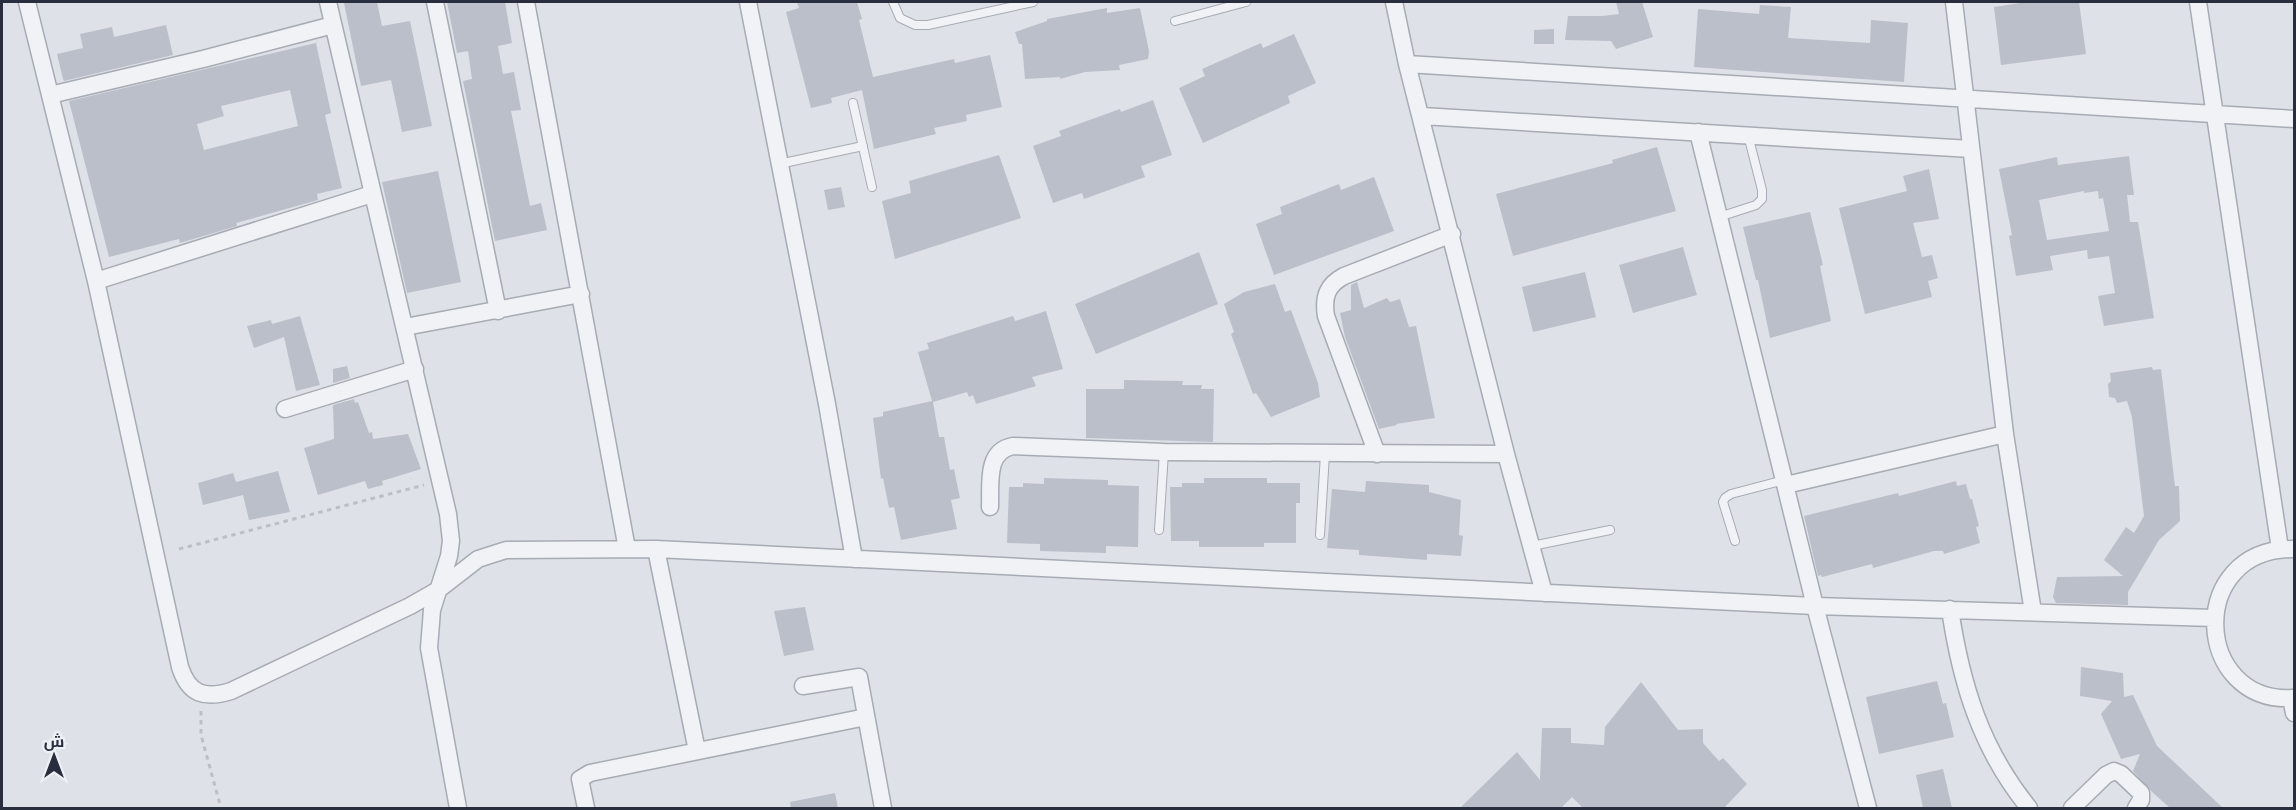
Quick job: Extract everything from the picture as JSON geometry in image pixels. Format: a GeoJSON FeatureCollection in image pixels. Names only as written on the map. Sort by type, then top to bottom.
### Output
{"type":"FeatureCollection","features":[{"type":"Feature","properties":{"kind":"street"},"geometry":{"type":"LineString","coordinates":[[27,2],[96,281],[180,667],[191,689],[202,694],[218,696],[231,691],[410,606],[438,590],[477,558],[506,550],[656,549],[1815,606],[2214,618]]}},
{"type":"Feature","properties":{"kind":"street"},"geometry":{"type":"LineString","coordinates":[[328,2],[448,514],[450,556],[432,610],[429,648],[458,808]]}},
{"type":"Feature","properties":{"kind":"street"},"geometry":{"type":"LineString","coordinates":[[435,2],[498,310]]}},
{"type":"Feature","properties":{"kind":"street"},"geometry":{"type":"LineString","coordinates":[[526,2],[627,549]]}},
{"type":"Feature","properties":{"kind":"street"},"geometry":{"type":"LineString","coordinates":[[748,2],[827,404],[854,560]]}},
{"type":"Feature","properties":{"kind":"street"},"geometry":{"type":"LineString","coordinates":[[1394,2],[1407,64],[1506,454],[1544,593]]}},
{"type":"Feature","properties":{"kind":"street"},"geometry":{"type":"LineString","coordinates":[[1954,2],[2005,434],[2033,612]]}},
{"type":"Feature","properties":{"kind":"street"},"geometry":{"type":"LineString","coordinates":[[2198,2],[2214,115],[2287,549],[2263,553],[2234,572],[2224,585],[2217,601],[2214,618],[2215,636],[2220,653],[2235,675],[2257,691],[2294,703]]}},
{"type":"Feature","properties":{"kind":"street"},"geometry":{"type":"LineString","coordinates":[[50,95],[333,25]]}},
{"type":"Feature","properties":{"kind":"street"},"geometry":{"type":"LineString","coordinates":[[1407,64],[2295,119]]}},
{"type":"Feature","properties":{"kind":"street"},"geometry":{"type":"LineString","coordinates":[[1422,116],[1971,149]]}},
{"type":"Feature","properties":{"kind":"street"},"geometry":{"type":"LineString","coordinates":[[1698,132],[1815,606],[1868,808]]}},
{"type":"Feature","properties":{"kind":"street"},"geometry":{"type":"LineString","coordinates":[[96,281],[372,194]]}},
{"type":"Feature","properties":{"kind":"street"},"geometry":{"type":"LineString","coordinates":[[1377,454],[1326,316],[1325,298],[1334,281],[1452,234]]}},
{"type":"Feature","properties":{"kind":"street"},"geometry":{"type":"LineString","coordinates":[[405,327],[581,294]]}},
{"type":"Feature","properties":{"kind":"street"},"geometry":{"type":"LineString","coordinates":[[285,409],[415,369]]}},
{"type":"Feature","properties":{"kind":"street"},"geometry":{"type":"LineString","coordinates":[[1785,483],[2005,434]]}},
{"type":"Feature","properties":{"kind":"street"},"geometry":{"type":"LineString","coordinates":[[990,507],[993,460],[996,454],[1007,447],[1164,452],[1506,454]]}},
{"type":"Feature","properties":{"kind":"street"},"geometry":{"type":"LineString","coordinates":[[656,549],[697,751]]}},
{"type":"Feature","properties":{"kind":"street"},"geometry":{"type":"LineString","coordinates":[[1950,609],[1956,651],[1980,729],[1998,765],[2029,808]]}},
{"type":"Feature","properties":{"kind":"street"},"geometry":{"type":"LineString","coordinates":[[803,686],[859,677],[883,808]]}},
{"type":"Feature","properties":{"kind":"street"},"geometry":{"type":"LineString","coordinates":[[586,808],[580,785],[580,779],[585,775],[866,717]]}},
{"type":"Feature","properties":{"kind":"street"},"geometry":{"type":"LineString","coordinates":[[2072,808],[2106,775],[2114,771],[2121,774],[2141,793],[2141,800],[2136,808]]}},
{"type":"Feature","properties":{"kind":"lane"},"geometry":{"type":"LineString","coordinates":[[893,2],[900,18],[915,25],[928,25],[1033,2]]}},
{"type":"Feature","properties":{"kind":"lane"},"geometry":{"type":"LineString","coordinates":[[1175,21],[1246,2]]}},
{"type":"Feature","properties":{"kind":"lane"},"geometry":{"type":"LineString","coordinates":[[853,102],[872,187]]}},
{"type":"Feature","properties":{"kind":"lane"},"geometry":{"type":"LineString","coordinates":[[1719,216],[1756,205],[1762,199],[1762,190],[1748,134]]}},
{"type":"Feature","properties":{"kind":"lane"},"geometry":{"type":"LineString","coordinates":[[779,164],[863,146]]}},
{"type":"Feature","properties":{"kind":"lane"},"geometry":{"type":"LineString","coordinates":[[1160,530],[1164,452]]}},
{"type":"Feature","properties":{"kind":"lane"},"geometry":{"type":"LineString","coordinates":[[1320,535],[1325,454]]}},
{"type":"Feature","properties":{"kind":"lane"},"geometry":{"type":"LineString","coordinates":[[1735,541],[1723,501],[1725,498],[1731,494],[1785,483]]}},
{"type":"Feature","properties":{"kind":"lane"},"geometry":{"type":"LineString","coordinates":[[1532,546],[1610,530]]}},
{"type":"Feature","properties":{"kind":"path"},"geometry":{"type":"LineString","coordinates":[[179,549],[441,481]]}},
{"type":"Feature","properties":{"kind":"path"},"geometry":{"type":"LineString","coordinates":[[202,694],[201,735],[221,808]]}},
{"type":"Feature","properties":{"kind":"building"},"geometry":{"type":"Polygon","coordinates":[[[377,2],[382,26],[410,21],[432,126],[402,132],[391,80],[361,86],[344,3],[377,2]]]}},
{"type":"Feature","properties":{"kind":"building"},"geometry":{"type":"Polygon","coordinates":[[[447,2],[505,2],[512,43],[498,46],[503,74],[514,72],[521,110],[511,111],[530,206],[541,203],[547,230],[495,241],[463,81],[472,79],[468,51],[457,53],[447,2]]]}},
{"type":"Feature","properties":{"kind":"building"},"geometry":{"type":"Polygon","coordinates":[[[797,2],[857,2],[873,77],[954,59],[955,63],[990,55],[1002,107],[966,115],[967,121],[934,128],[936,134],[874,149],[862,90],[831,98],[832,103],[811,108],[786,12],[799,8],[797,2]]]}},
{"type":"Feature","properties":{"kind":"building"},"geometry":{"type":"Polygon","coordinates":[[[1616,2],[1642,2],[1653,37],[1616,49],[1611,41],[1565,40],[1568,16],[1619,14],[1616,2]]]}},
{"type":"Feature","properties":{"kind":"building"},"geometry":{"type":"Polygon","coordinates":[[[2027,2],[2079,2],[2086,54],[2001,65],[1994,7],[2027,2]]]}},
{"type":"Feature","properties":{"kind":"building"},"geometry":{"type":"Polygon","coordinates":[[[1760,5],[1791,7],[1788,38],[1870,43],[1871,20],[1908,23],[1904,82],[1694,67],[1698,9],[1759,14],[1760,5]]]}},
{"type":"Feature","properties":{"kind":"building"},"geometry":{"type":"Polygon","coordinates":[[[1107,8],[1107,13],[1140,8],[1149,51],[1148,59],[1119,65],[1120,70],[1085,72],[1060,79],[1060,77],[1025,79],[1022,44],[1019,44],[1015,32],[1047,21],[1047,19],[1107,8]]]}},
{"type":"Feature","properties":{"kind":"building"},"geometry":{"type":"Polygon","coordinates":[[[166,25],[173,55],[64,81],[57,54],[83,48],[80,34],[112,27],[114,37],[166,25]]]}},
{"type":"Feature","properties":{"kind":"building"},"geometry":{"type":"Polygon","coordinates":[[[1554,29],[1554,44],[1534,44],[1534,30],[1554,29]]]}},
{"type":"Feature","properties":{"kind":"building"},"geometry":{"type":"Polygon","coordinates":[[[1294,34],[1316,83],[1288,96],[1290,103],[1203,143],[1179,88],[1205,76],[1202,69],[1261,43],[1263,48],[1294,34]]]}},
{"type":"Feature","properties":{"kind":"building"},"geometry":{"type":"Polygon","coordinates":[[[316,43],[331,113],[325,115],[342,188],[317,194],[318,200],[236,223],[237,226],[180,243],[179,239],[109,257],[69,101],[316,43]],[[290,90],[221,106],[224,116],[197,124],[204,150],[298,126],[290,90]]]}},
{"type":"Feature","properties":{"kind":"building"},"geometry":{"type":"Polygon","coordinates":[[[1153,100],[1172,155],[1141,166],[1145,177],[1084,199],[1082,193],[1053,203],[1033,146],[1061,136],[1059,131],[1153,100]]]}},
{"type":"Feature","properties":{"kind":"building"},"geometry":{"type":"Polygon","coordinates":[[[1657,147],[1676,211],[1513,256],[1496,194],[1613,163],[1612,160],[1657,147]]]}},
{"type":"Feature","properties":{"kind":"building"},"geometry":{"type":"Polygon","coordinates":[[[999,155],[1021,218],[895,259],[882,201],[911,193],[909,181],[999,155]]]}},
{"type":"Feature","properties":{"kind":"building"},"geometry":{"type":"Polygon","coordinates":[[[2129,156],[2134,195],[2127,195],[2130,222],[2138,222],[2154,318],[2104,326],[2098,296],[2115,293],[2109,256],[2088,259],[2087,250],[2050,256],[2053,270],[2016,276],[2009,236],[2012,235],[1999,169],[2057,157],[2058,165],[2129,156]],[[2084,191],[2039,200],[2047,240],[2109,231],[2103,198],[2099,199],[2098,191],[2084,193],[2084,191]]]}},
{"type":"Feature","properties":{"kind":"building"},"geometry":{"type":"Polygon","coordinates":[[[1929,169],[1939,219],[1913,223],[1922,257],[1932,255],[1938,278],[1928,281],[1932,297],[1865,314],[1839,208],[1907,191],[1903,176],[1929,169]]]}},
{"type":"Feature","properties":{"kind":"building"},"geometry":{"type":"Polygon","coordinates":[[[438,171],[461,282],[407,293],[382,182],[438,171]]]}},
{"type":"Feature","properties":{"kind":"building"},"geometry":{"type":"Polygon","coordinates":[[[1374,177],[1394,231],[1274,275],[1256,224],[1282,214],[1280,207],[1339,184],[1341,190],[1374,177]]]}},
{"type":"Feature","properties":{"kind":"building"},"geometry":{"type":"Polygon","coordinates":[[[841,187],[845,207],[828,210],[824,190],[841,187]]]}},
{"type":"Feature","properties":{"kind":"building"},"geometry":{"type":"Polygon","coordinates":[[[1810,212],[1823,265],[1820,266],[1831,321],[1770,338],[1758,280],[1756,280],[1743,227],[1810,212]]]}},
{"type":"Feature","properties":{"kind":"building"},"geometry":{"type":"Polygon","coordinates":[[[1683,247],[1697,295],[1633,313],[1619,265],[1683,247]]]}},
{"type":"Feature","properties":{"kind":"building"},"geometry":{"type":"Polygon","coordinates":[[[1199,252],[1218,304],[1096,354],[1075,304],[1199,252]]]}},
{"type":"Feature","properties":{"kind":"building"},"geometry":{"type":"Polygon","coordinates":[[[1585,272],[1596,317],[1533,332],[1522,287],[1585,272]]]}},
{"type":"Feature","properties":{"kind":"building"},"geometry":{"type":"Polygon","coordinates":[[[1357,282],[1364,308],[1387,298],[1390,302],[1400,299],[1409,327],[1416,326],[1435,418],[1379,429],[1345,337],[1340,313],[1351,310],[1351,285],[1357,282]]]}},
{"type":"Feature","properties":{"kind":"building"},"geometry":{"type":"Polygon","coordinates":[[[1275,284],[1285,312],[1291,310],[1318,383],[1320,397],[1271,417],[1256,393],[1253,394],[1231,334],[1234,332],[1224,304],[1244,292],[1275,284]]]}},
{"type":"Feature","properties":{"kind":"building"},"geometry":{"type":"Polygon","coordinates":[[[1046,311],[1063,369],[1032,377],[1036,386],[976,404],[973,395],[969,397],[967,392],[933,402],[939,437],[944,437],[950,470],[954,469],[960,498],[951,500],[957,529],[901,540],[894,507],[889,508],[883,478],[881,479],[873,418],[883,416],[883,412],[932,401],[918,352],[929,349],[927,343],[1013,316],[1015,321],[1046,311]]]}},
{"type":"Feature","properties":{"kind":"building"},"geometry":{"type":"Polygon","coordinates":[[[300,316],[320,385],[296,391],[284,337],[254,348],[247,326],[271,320],[272,324],[300,316]]]}},
{"type":"Feature","properties":{"kind":"building"},"geometry":{"type":"Polygon","coordinates":[[[347,366],[350,378],[333,383],[333,369],[347,366]]]}},
{"type":"Feature","properties":{"kind":"building"},"geometry":{"type":"Polygon","coordinates":[[[2152,367],[2153,370],[2161,369],[2175,486],[2179,486],[2180,521],[2159,540],[2128,592],[2128,605],[2056,603],[2053,597],[2057,577],[2123,576],[2104,560],[2126,527],[2134,533],[2144,516],[2132,417],[2127,401],[2117,403],[2115,398],[2109,397],[2108,384],[2111,381],[2110,373],[2152,367]]]}},
{"type":"Feature","properties":{"kind":"building"},"geometry":{"type":"Polygon","coordinates":[[[1124,380],[1183,381],[1182,385],[1202,385],[1201,389],[1214,389],[1213,442],[1086,438],[1086,389],[1124,389],[1124,380]]]}},
{"type":"Feature","properties":{"kind":"building"},"geometry":{"type":"Polygon","coordinates":[[[354,399],[355,403],[358,402],[373,439],[408,434],[421,469],[382,481],[383,485],[368,489],[365,481],[318,495],[304,448],[334,439],[333,405],[354,399]]]}},
{"type":"Feature","properties":{"kind":"building"},"geometry":{"type":"Polygon","coordinates":[[[278,471],[290,512],[249,520],[243,495],[203,505],[198,483],[233,473],[236,482],[278,471]]]}},
{"type":"Feature","properties":{"kind":"building"},"geometry":{"type":"Polygon","coordinates":[[[1044,478],[1108,480],[1108,485],[1139,486],[1138,547],[1106,546],[1106,553],[1040,551],[1040,544],[1007,543],[1009,487],[1023,487],[1023,483],[1044,484],[1044,478]]]}},
{"type":"Feature","properties":{"kind":"building"},"geometry":{"type":"Polygon","coordinates":[[[1204,478],[1267,478],[1267,483],[1300,483],[1300,503],[1296,503],[1296,543],[1264,543],[1264,547],[1199,547],[1199,541],[1171,541],[1170,487],[1182,487],[1182,483],[1204,483],[1204,478]]]}},
{"type":"Feature","properties":{"kind":"building"},"geometry":{"type":"Polygon","coordinates":[[[1366,481],[1429,485],[1429,492],[1461,500],[1459,535],[1463,536],[1461,556],[1427,554],[1427,560],[1359,555],[1359,550],[1327,548],[1332,489],[1365,492],[1366,481]]]}},
{"type":"Feature","properties":{"kind":"building"},"geometry":{"type":"Polygon","coordinates":[[[1956,481],[1957,486],[1966,484],[1970,499],[1972,499],[1979,526],[1976,527],[1980,543],[1944,554],[1943,551],[1934,551],[1873,568],[1872,564],[1822,577],[1818,576],[1804,516],[1898,493],[1899,496],[1956,481]]]}},
{"type":"Feature","properties":{"kind":"building"},"geometry":{"type":"Polygon","coordinates":[[[805,607],[814,650],[784,656],[774,611],[805,607]]]}},
{"type":"Feature","properties":{"kind":"building"},"geometry":{"type":"Polygon","coordinates":[[[2081,667],[2123,673],[2124,697],[2133,695],[2157,746],[2223,808],[2170,808],[2151,791],[2133,771],[2140,754],[2121,759],[2101,714],[2112,701],[2080,696],[2081,667]]]}},
{"type":"Feature","properties":{"kind":"building"},"geometry":{"type":"Polygon","coordinates":[[[1937,681],[1943,704],[1946,703],[1954,737],[1879,754],[1866,697],[1937,681]]]}},
{"type":"Feature","properties":{"kind":"building"},"geometry":{"type":"Polygon","coordinates":[[[1641,682],[1678,730],[1703,729],[1703,743],[1719,761],[1723,758],[1747,784],[1724,808],[1583,808],[1572,797],[1561,808],[1460,808],[1517,752],[1540,780],[1542,728],[1571,728],[1571,743],[1604,745],[1605,727],[1641,682]]]}},
{"type":"Feature","properties":{"kind":"building"},"geometry":{"type":"Polygon","coordinates":[[[1943,769],[1952,808],[1923,808],[1916,775],[1943,769]]]}},
{"type":"Feature","properties":{"kind":"building"},"geometry":{"type":"Polygon","coordinates":[[[835,793],[838,808],[791,808],[790,802],[835,793]]]}}]}
